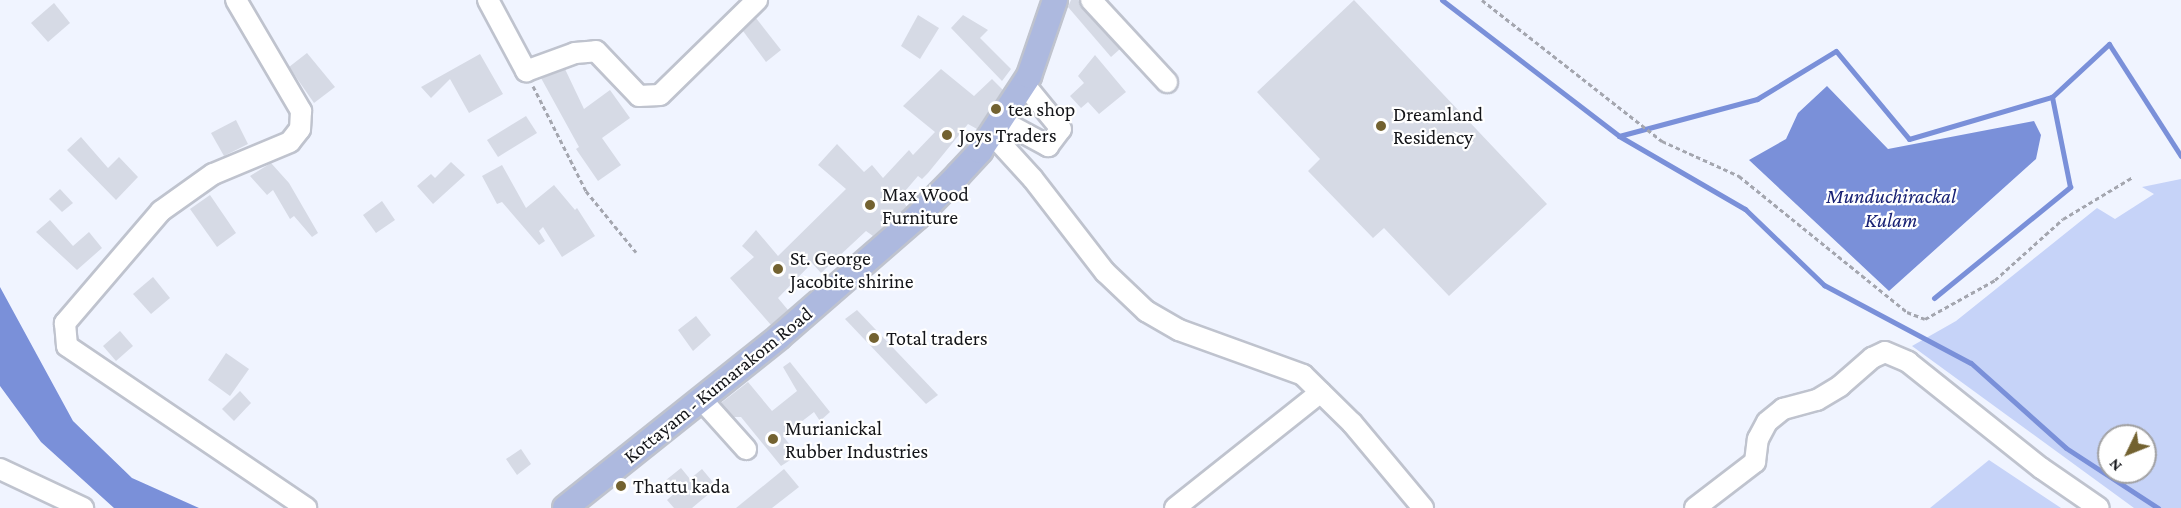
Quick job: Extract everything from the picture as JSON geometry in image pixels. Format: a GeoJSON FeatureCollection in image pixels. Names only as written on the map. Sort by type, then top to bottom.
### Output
{"type":"FeatureCollection","features":[{"type":"Feature","properties":{"kind":"main road","name":"Kottayam - Kumarakom Road"},"geometry":{"type":"LineString","coordinates":[[565,508],[702,400],[917,217],[980,151],[1024,84],[1055,0]]}},
{"type":"Feature","properties":{"kind":"street"},"geometry":{"type":"LineString","coordinates":[[236,0],[301,111],[300,129],[290,142],[213,174],[161,211],[65,322],[67,346],[306,508]]}},
{"type":"Feature","properties":{"kind":"street"},"geometry":{"type":"LineString","coordinates":[[488,0],[526,71],[575,53],[596,51],[639,96],[660,96],[757,0]]}},
{"type":"Feature","properties":{"kind":"street"},"geometry":{"type":"LineString","coordinates":[[1091,0],[1167,82]]}},
{"type":"Feature","properties":{"kind":"street"},"geometry":{"type":"LineString","coordinates":[[996,126],[1048,146],[1061,129],[1024,84]]}},
{"type":"Feature","properties":{"kind":"street"},"geometry":{"type":"LineString","coordinates":[[996,126],[1033,179],[1105,272],[1146,311],[1179,330],[1292,369],[1321,392],[1352,423],[1423,508]]}},
{"type":"Feature","properties":{"kind":"street"},"geometry":{"type":"LineString","coordinates":[[1695,508],[1755,462],[1758,439],[1767,422],[1783,409],[1817,400],[1885,352],[1908,362],[2041,468],[2099,508]]}},
{"type":"Feature","properties":{"kind":"street"},"geometry":{"type":"LineString","coordinates":[[1175,508],[1321,392]]}},
{"type":"Feature","properties":{"kind":"street"},"geometry":{"type":"LineString","coordinates":[[702,400],[746,449]]}},
{"type":"Feature","properties":{"kind":"street"},"geometry":{"type":"LineString","coordinates":[[0,469],[83,508]]}},
{"type":"Feature","properties":{"kind":"path"},"geometry":{"type":"LineString","coordinates":[[1482,0],[1662,141],[1739,176],[1907,312],[1924,319],[1995,280],[2063,219],[2133,177]]}},
{"type":"Feature","properties":{"kind":"path"},"geometry":{"type":"LineString","coordinates":[[526,71],[586,190],[636,252]]}},
{"type":"Feature","properties":{"kind":"shaded area"},"geometry":{"type":"Polygon","coordinates":[[[2181,179],[2181,508],[2134,508],[2101,484],[2157,484],[2157,424],[2097,424],[2097,481],[1912,346],[1956,321],[2097,208],[2115,219],[2154,194],[2142,187],[2181,179]]]}},
{"type":"Feature","properties":{"kind":"shaded area"},"geometry":{"type":"Polygon","coordinates":[[[1989,460],[2061,508],[1930,508],[1989,460]]]}},
{"type":"Feature","properties":{"kind":"water","name":"Munduchirackal Kulam"},"geometry":{"type":"Polygon","coordinates":[[[1827,86],[1888,149],[2034,121],[2041,135],[2036,159],[1889,291],[1749,160],[1786,139],[1798,113],[1827,86]]]}},
{"type":"Feature","properties":{"kind":"water"},"geometry":{"type":"Polygon","coordinates":[[[0,287],[73,421],[132,478],[199,508],[114,508],[41,442],[0,386],[0,287]]]}},
{"type":"Feature","properties":{"kind":"building"},"geometry":{"type":"Polygon","coordinates":[[[1071,0],[1078,0],[1120,49],[1111,57],[1068,7],[1071,0]]]}},
{"type":"Feature","properties":{"kind":"building","name":"Dreamland Residency"},"geometry":{"type":"Polygon","coordinates":[[[1354,0],[1547,204],[1449,296],[1384,228],[1373,238],[1308,171],[1320,159],[1257,92],[1354,0]]]}},
{"type":"Feature","properties":{"kind":"building"},"geometry":{"type":"Polygon","coordinates":[[[54,3],[70,23],[48,42],[31,23],[54,3]]]}},
{"type":"Feature","properties":{"kind":"building"},"geometry":{"type":"Polygon","coordinates":[[[918,15],[939,28],[920,59],[901,46],[918,15]]]}},
{"type":"Feature","properties":{"kind":"building"},"geometry":{"type":"Polygon","coordinates":[[[963,15],[988,30],[980,38],[1011,69],[1002,81],[951,28],[963,15]]]}},
{"type":"Feature","properties":{"kind":"building"},"geometry":{"type":"Polygon","coordinates":[[[756,18],[781,50],[766,62],[743,31],[756,18]]]}},
{"type":"Feature","properties":{"kind":"building"},"geometry":{"type":"Polygon","coordinates":[[[307,53],[335,87],[314,103],[289,67],[307,53]]]}},
{"type":"Feature","properties":{"kind":"building"},"geometry":{"type":"Polygon","coordinates":[[[480,54],[503,94],[469,113],[450,79],[431,98],[421,87],[480,54]]]}},
{"type":"Feature","properties":{"kind":"building"},"geometry":{"type":"Polygon","coordinates":[[[1095,55],[1126,92],[1099,114],[1088,102],[1081,108],[1070,96],[1084,83],[1078,76],[1095,55]]]}},
{"type":"Feature","properties":{"kind":"building"},"geometry":{"type":"Polygon","coordinates":[[[565,69],[584,109],[610,90],[630,118],[602,138],[621,165],[598,181],[576,149],[579,147],[541,78],[565,69]]]}},
{"type":"Feature","properties":{"kind":"building"},"geometry":{"type":"Polygon","coordinates":[[[941,69],[974,96],[992,79],[1003,90],[977,129],[968,124],[928,173],[922,179],[918,176],[900,197],[907,207],[873,236],[866,231],[821,273],[812,263],[778,298],[788,310],[771,325],[730,278],[754,257],[742,246],[756,230],[778,256],[846,189],[818,165],[837,144],[864,172],[872,165],[883,178],[909,150],[913,155],[935,132],[903,106],[941,69]]]}},
{"type":"Feature","properties":{"kind":"building"},"geometry":{"type":"Polygon","coordinates":[[[526,116],[537,133],[498,157],[487,140],[526,116]]]}},
{"type":"Feature","properties":{"kind":"building"},"geometry":{"type":"Polygon","coordinates":[[[236,120],[248,144],[224,156],[211,133],[236,120]]]}},
{"type":"Feature","properties":{"kind":"building"},"geometry":{"type":"Polygon","coordinates":[[[81,137],[108,168],[119,157],[138,177],[116,200],[67,150],[81,137]]]}},
{"type":"Feature","properties":{"kind":"building"},"geometry":{"type":"Polygon","coordinates":[[[451,162],[465,175],[433,204],[417,186],[431,174],[435,178],[451,162]]]}},
{"type":"Feature","properties":{"kind":"building"},"geometry":{"type":"Polygon","coordinates":[[[271,163],[289,183],[318,233],[312,237],[294,216],[290,219],[273,190],[267,195],[250,176],[271,163]]]}},
{"type":"Feature","properties":{"kind":"building"},"geometry":{"type":"Polygon","coordinates":[[[502,165],[526,208],[554,185],[575,210],[577,208],[595,236],[562,257],[543,227],[539,231],[545,241],[539,245],[502,202],[497,204],[482,176],[502,165]]]}},
{"type":"Feature","properties":{"kind":"building"},"geometry":{"type":"Polygon","coordinates":[[[60,189],[73,203],[62,212],[49,199],[60,189]]]}},
{"type":"Feature","properties":{"kind":"building"},"geometry":{"type":"Polygon","coordinates":[[[210,195],[236,233],[217,247],[190,209],[210,195]]]}},
{"type":"Feature","properties":{"kind":"building"},"geometry":{"type":"Polygon","coordinates":[[[382,201],[395,220],[376,233],[363,215],[382,201]]]}},
{"type":"Feature","properties":{"kind":"building"},"geometry":{"type":"Polygon","coordinates":[[[50,220],[73,246],[89,232],[102,248],[77,270],[36,232],[50,220]]]}},
{"type":"Feature","properties":{"kind":"building"},"geometry":{"type":"Polygon","coordinates":[[[153,277],[170,298],[151,314],[133,294],[153,277]]]}},
{"type":"Feature","properties":{"kind":"building"},"geometry":{"type":"Polygon","coordinates":[[[857,310],[938,395],[926,404],[845,319],[857,310]]]}},
{"type":"Feature","properties":{"kind":"building"},"geometry":{"type":"Polygon","coordinates":[[[696,316],[711,335],[693,351],[678,330],[696,316]]]}},
{"type":"Feature","properties":{"kind":"building"},"geometry":{"type":"Polygon","coordinates":[[[120,331],[133,346],[116,361],[103,346],[120,331]]]}},
{"type":"Feature","properties":{"kind":"building"},"geometry":{"type":"Polygon","coordinates":[[[226,353],[249,369],[230,396],[208,380],[226,353]]]}},
{"type":"Feature","properties":{"kind":"building"},"geometry":{"type":"Polygon","coordinates":[[[790,362],[830,412],[820,421],[814,412],[783,436],[798,455],[781,466],[741,417],[733,417],[721,403],[748,382],[772,411],[797,391],[783,367],[790,362]]]}},
{"type":"Feature","properties":{"kind":"building"},"geometry":{"type":"Polygon","coordinates":[[[240,391],[251,403],[234,421],[222,409],[240,391]]]}},
{"type":"Feature","properties":{"kind":"building"},"geometry":{"type":"Polygon","coordinates":[[[521,449],[531,464],[517,475],[506,459],[521,449]]]}},
{"type":"Feature","properties":{"kind":"building"},"geometry":{"type":"Polygon","coordinates":[[[681,468],[690,479],[702,469],[717,487],[692,508],[674,508],[667,500],[676,492],[666,480],[681,468]]]}},
{"type":"Feature","properties":{"kind":"building","name":"Murianickal Rubber Industries"},"geometry":{"type":"Polygon","coordinates":[[[784,469],[799,487],[772,508],[736,508],[784,469]]]}},
{"type":"Feature","properties":{"kind":"waterway"},"geometry":{"type":"LineString","coordinates":[[1442,0],[1619,136],[1745,209],[1824,285],[1971,363],[2066,448],[2158,508]]}},
{"type":"Feature","properties":{"kind":"waterway"},"geometry":{"type":"LineString","coordinates":[[1934,298],[2070,187],[2052,97],[2109,44],[2181,156]]}},
{"type":"Feature","properties":{"kind":"waterway"},"geometry":{"type":"LineString","coordinates":[[1619,136],[1757,99],[1836,51],[1909,139],[2052,97]]}},
{"type":"Feature","properties":{"kind":"place","name":"tea shop"},"geometry":{"type":"Point","coordinates":[996,109]}},
{"type":"Feature","properties":{"kind":"place","name":"Dreamland Residency"},"geometry":{"type":"Point","coordinates":[1381,126]}},
{"type":"Feature","properties":{"kind":"place","name":"Joys Traders"},"geometry":{"type":"Point","coordinates":[947,135]}},
{"type":"Feature","properties":{"kind":"place","name":"Max Wood Furniture"},"geometry":{"type":"Point","coordinates":[870,205]}},
{"type":"Feature","properties":{"kind":"place","name":"St. George Jacobite shirine"},"geometry":{"type":"Point","coordinates":[778,269]}},
{"type":"Feature","properties":{"kind":"place","name":"Total traders"},"geometry":{"type":"Point","coordinates":[874,338]}},
{"type":"Feature","properties":{"kind":"place","name":"Murianickal Rubber Industries"},"geometry":{"type":"Point","coordinates":[773,439]}},
{"type":"Feature","properties":{"kind":"place","name":"Thattu kada"},"geometry":{"type":"Point","coordinates":[621,486]}}]}
